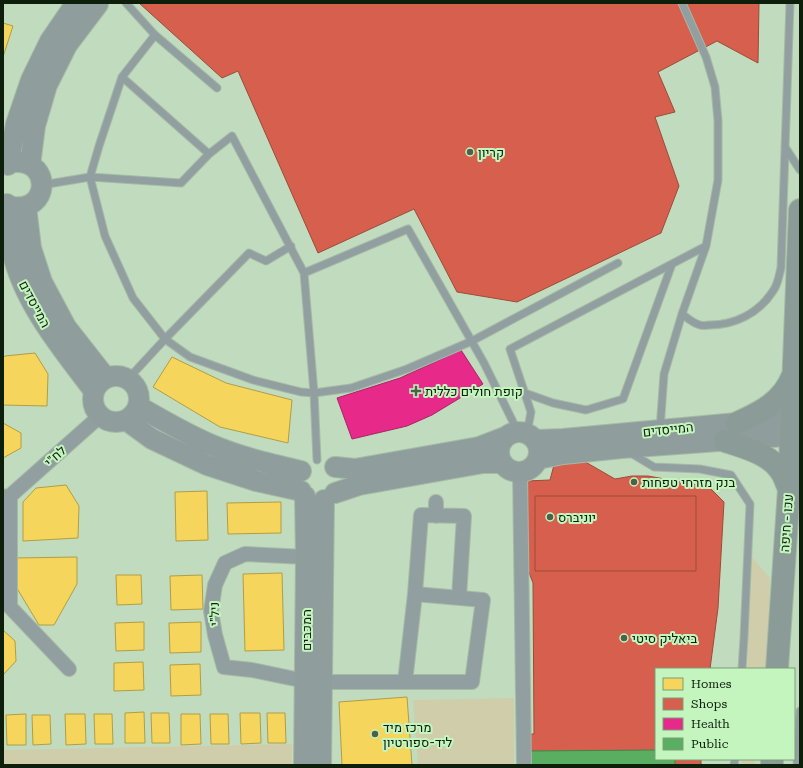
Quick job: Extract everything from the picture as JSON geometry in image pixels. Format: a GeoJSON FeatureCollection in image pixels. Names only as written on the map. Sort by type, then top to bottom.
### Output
{"type":"FeatureCollection","features":[{"type":"Feature","properties":{"kind":"highway","name":"עכו - חיפה"},"geometry":{"type":"LineString","coordinates":[[778,668],[789,489],[796,428],[794,372],[800,210]]}},
{"type":"Feature","properties":{"kind":"highway"},"geometry":{"type":"LineString","coordinates":[[737,422],[763,410],[778,399],[785,390],[794,372]]}},
{"type":"Feature","properties":{"kind":"highway"},"geometry":{"type":"LineString","coordinates":[[725,441],[747,448],[773,462],[783,474],[789,489]]}},
{"type":"Feature","properties":{"kind":"street"},"geometry":{"type":"LineString","coordinates":[[6,167],[16,124],[31,80],[50,41],[76,3]]}},
{"type":"Feature","properties":{"kind":"street"},"geometry":{"type":"LineString","coordinates":[[30,165],[35,126],[46,86],[67,45],[102,3]]}},
{"type":"Feature","properties":{"kind":"street"},"geometry":{"type":"LineString","coordinates":[[5,202],[20,208],[26,206],[36,200],[41,191],[42,185],[39,173],[30,165],[22,162],[15,162],[6,167]]}},
{"type":"Feature","properties":{"kind":"street","name":"המייסדים"},"geometry":{"type":"LineString","coordinates":[[5,202],[11,247],[22,284],[53,337],[100,384]]}},
{"type":"Feature","properties":{"kind":"street","name":"המייסדים"},"geometry":{"type":"LineString","coordinates":[[26,206],[30,248],[42,282],[66,327],[100,384]]}},
{"type":"Feature","properties":{"kind":"street"},"geometry":{"type":"LineString","coordinates":[[117,376],[128,379],[134,384],[139,399],[132,413],[113,422],[106,420],[96,411],[93,404],[93,397],[100,384],[117,376]]}},
{"type":"Feature","properties":{"kind":"street"},"geometry":{"type":"LineString","coordinates":[[132,413],[167,423],[213,445],[259,461],[313,490],[359,485],[483,462],[502,463]]}},
{"type":"Feature","properties":{"kind":"street","name":"לח\"י"},"geometry":{"type":"LineString","coordinates":[[69,669],[7,607],[7,496],[100,416]]}},
{"type":"Feature","properties":{"kind":"street","name":"המייסדים"},"geometry":{"type":"LineString","coordinates":[[538,459],[563,454],[622,448],[660,438],[737,422],[796,428]]}},
{"type":"Feature","properties":{"kind":"street","name":"המייסדים"},"geometry":{"type":"LineString","coordinates":[[335,467],[355,469],[479,447],[521,435],[563,439],[660,438],[725,441],[796,428]]}},
{"type":"Feature","properties":{"kind":"street"},"geometry":{"type":"LineString","coordinates":[[521,435],[540,449],[538,459],[532,468],[520,472],[513,472],[502,463],[499,457],[501,443],[521,435]]}},
{"type":"Feature","properties":{"kind":"street"},"geometry":{"type":"LineString","coordinates":[[317,460],[330,463],[335,467],[338,473],[340,480],[339,487],[313,490],[305,466],[317,460]]}},
{"type":"Feature","properties":{"kind":"street"},"geometry":{"type":"LineString","coordinates":[[520,472],[524,765]]}},
{"type":"Feature","properties":{"kind":"street","name":"המכבים"},"geometry":{"type":"LineString","coordinates":[[313,490],[306,556],[321,765]]}},
{"type":"Feature","properties":{"kind":"street","name":"המכבים"},"geometry":{"type":"LineString","coordinates":[[304,765],[314,681],[313,490]]}},
{"type":"Feature","properties":{"kind":"street"},"geometry":{"type":"LineString","coordinates":[[406,682],[421,515],[436,509],[464,516],[458,598]]}},
{"type":"Feature","properties":{"kind":"street","name":"ניל\"י"},"geometry":{"type":"LineString","coordinates":[[306,556],[245,554],[225,563],[215,585],[211,611],[214,635],[224,667],[252,670],[314,681]]}},
{"type":"Feature","properties":{"kind":"street"},"geometry":{"type":"LineString","coordinates":[[314,681],[472,682],[483,600],[415,594]]}},
{"type":"Feature","properties":{"kind":"lane"},"geometry":{"type":"LineString","coordinates":[[126,3],[154,35],[217,88]]}},
{"type":"Feature","properties":{"kind":"lane"},"geometry":{"type":"LineString","coordinates":[[660,438],[664,374],[682,314],[706,246],[718,180],[718,121],[715,87],[706,57],[682,3]]}},
{"type":"Feature","properties":{"kind":"lane"},"geometry":{"type":"LineString","coordinates":[[682,314],[700,326],[724,325],[754,312],[765,302],[774,290],[781,268],[790,3]]}},
{"type":"Feature","properties":{"kind":"lane"},"geometry":{"type":"LineString","coordinates":[[154,35],[122,77],[90,177],[105,236],[133,298],[165,339],[190,357],[253,380],[301,392],[314,393],[351,388],[407,369],[472,341],[618,263]]}},
{"type":"Feature","properties":{"kind":"lane"},"geometry":{"type":"LineString","coordinates":[[122,77],[210,154]]}},
{"type":"Feature","properties":{"kind":"lane"},"geometry":{"type":"LineString","coordinates":[[42,185],[90,177],[182,183],[210,154],[232,136],[304,273],[314,393],[317,460]]}},
{"type":"Feature","properties":{"kind":"lane"},"geometry":{"type":"LineString","coordinates":[[785,146],[800,170]]}},
{"type":"Feature","properties":{"kind":"lane"},"geometry":{"type":"LineString","coordinates":[[304,273],[408,230],[472,341],[521,435]]}},
{"type":"Feature","properties":{"kind":"lane"},"geometry":{"type":"LineString","coordinates":[[128,379],[249,253],[266,261],[291,246]]}},
{"type":"Feature","properties":{"kind":"lane"},"geometry":{"type":"LineString","coordinates":[[521,435],[531,412],[510,349],[706,246]]}},
{"type":"Feature","properties":{"kind":"lane"},"geometry":{"type":"LineString","coordinates":[[525,393],[553,403],[586,410],[623,399],[672,264]]}},
{"type":"Feature","properties":{"kind":"lane"},"geometry":{"type":"LineString","coordinates":[[622,448],[654,467],[700,469],[731,475],[750,504],[742,668]]}},
{"type":"Feature","properties":{"kind":"lane"},"geometry":{"type":"LineString","coordinates":[[797,765],[800,711]]}},
{"type":"Feature","properties":{"kind":"shaded area"},"geometry":{"type":"Polygon","coordinates":[[[752,557],[770,578],[768,668],[747,668],[752,557]]]}},
{"type":"Feature","properties":{"kind":"shaded area"},"geometry":{"type":"Polygon","coordinates":[[[514,698],[514,765],[418,765],[413,700],[514,698]]]}},
{"type":"Feature","properties":{"kind":"shaded area"},"geometry":{"type":"Polygon","coordinates":[[[292,744],[292,765],[3,765],[3,750],[292,744]]]}},
{"type":"Feature","properties":{"kind":"shaded area"},"geometry":{"type":"Polygon","coordinates":[[[742,760],[755,760],[755,765],[741,765],[742,760]]]}},
{"type":"Feature","properties":{"kind":"building: Homes"},"geometry":{"type":"Polygon","coordinates":[[[3,23],[13,26],[3,57],[3,23]]]}},
{"type":"Feature","properties":{"kind":"building: Homes"},"geometry":{"type":"Polygon","coordinates":[[[35,353],[48,374],[47,406],[3,405],[3,358],[5,356],[35,353]]]}},
{"type":"Feature","properties":{"kind":"building: Homes"},"geometry":{"type":"Polygon","coordinates":[[[172,357],[226,383],[292,400],[288,443],[220,427],[153,387],[172,357]]]}},
{"type":"Feature","properties":{"kind":"building: Homes"},"geometry":{"type":"Polygon","coordinates":[[[3,423],[21,433],[21,448],[3,458],[3,423]]]}},
{"type":"Feature","properties":{"kind":"building: Homes"},"geometry":{"type":"Polygon","coordinates":[[[66,485],[79,506],[78,538],[23,541],[23,502],[36,488],[66,485]]]}},
{"type":"Feature","properties":{"kind":"building: Homes"},"geometry":{"type":"Polygon","coordinates":[[[207,491],[208,540],[176,541],[175,492],[207,491]]]}},
{"type":"Feature","properties":{"kind":"building: Homes"},"geometry":{"type":"Polygon","coordinates":[[[281,502],[281,533],[228,534],[227,503],[281,502]]]}},
{"type":"Feature","properties":{"kind":"building: Homes"},"geometry":{"type":"Polygon","coordinates":[[[77,557],[77,584],[54,625],[39,625],[15,585],[15,558],[77,557]]]}},
{"type":"Feature","properties":{"kind":"building: Homes"},"geometry":{"type":"Polygon","coordinates":[[[282,573],[284,650],[245,651],[243,574],[282,573]]]}},
{"type":"Feature","properties":{"kind":"building: Homes"},"geometry":{"type":"Polygon","coordinates":[[[116,575],[141,575],[142,604],[117,605],[116,575]]]}},
{"type":"Feature","properties":{"kind":"building: Homes"},"geometry":{"type":"Polygon","coordinates":[[[202,575],[203,609],[171,610],[170,576],[202,575]]]}},
{"type":"Feature","properties":{"kind":"building: Homes"},"geometry":{"type":"Polygon","coordinates":[[[144,622],[144,650],[116,651],[115,623],[144,622]]]}},
{"type":"Feature","properties":{"kind":"building: Homes"},"geometry":{"type":"Polygon","coordinates":[[[201,622],[201,652],[170,653],[169,623],[201,622]]]}},
{"type":"Feature","properties":{"kind":"building: Homes"},"geometry":{"type":"Polygon","coordinates":[[[3,630],[15,641],[16,661],[3,675],[3,630]]]}},
{"type":"Feature","properties":{"kind":"building: Homes"},"geometry":{"type":"Polygon","coordinates":[[[143,662],[144,690],[114,691],[114,663],[143,662]]]}},
{"type":"Feature","properties":{"kind":"building: Homes"},"geometry":{"type":"Polygon","coordinates":[[[200,664],[201,695],[171,696],[170,665],[200,664]]]}},
{"type":"Feature","properties":{"kind":"building: Homes","name":"מרכז מיד ליד-ספורטיון"},"geometry":{"type":"Polygon","coordinates":[[[407,697],[412,765],[342,765],[339,702],[407,697]]]}},
{"type":"Feature","properties":{"kind":"building: Homes"},"geometry":{"type":"Polygon","coordinates":[[[144,712],[145,743],[125,743],[125,713],[144,712]]]}},
{"type":"Feature","properties":{"kind":"building: Homes"},"geometry":{"type":"Polygon","coordinates":[[[151,713],[169,713],[170,743],[152,743],[151,713]]]}},
{"type":"Feature","properties":{"kind":"building: Homes"},"geometry":{"type":"Polygon","coordinates":[[[240,713],[260,713],[261,743],[241,744],[240,713]]]}},
{"type":"Feature","properties":{"kind":"building: Homes"},"geometry":{"type":"Polygon","coordinates":[[[267,713],[285,713],[286,743],[268,743],[267,713]]]}},
{"type":"Feature","properties":{"kind":"building: Homes"},"geometry":{"type":"Polygon","coordinates":[[[26,714],[26,745],[7,745],[6,715],[26,714]]]}},
{"type":"Feature","properties":{"kind":"building: Homes"},"geometry":{"type":"Polygon","coordinates":[[[65,714],[85,714],[86,744],[66,745],[65,714]]]}},
{"type":"Feature","properties":{"kind":"building: Homes"},"geometry":{"type":"Polygon","coordinates":[[[94,714],[112,714],[113,744],[95,744],[94,714]]]}},
{"type":"Feature","properties":{"kind":"building: Homes"},"geometry":{"type":"Polygon","coordinates":[[[181,714],[200,714],[201,744],[181,745],[181,714]]]}},
{"type":"Feature","properties":{"kind":"building: Homes"},"geometry":{"type":"Polygon","coordinates":[[[210,714],[228,714],[229,744],[211,744],[210,714]]]}},
{"type":"Feature","properties":{"kind":"building: Homes"},"geometry":{"type":"Polygon","coordinates":[[[32,715],[50,715],[51,744],[33,745],[32,715]]]}},
{"type":"Feature","properties":{"kind":"building: Shops","name":"קריון"},"geometry":{"type":"Polygon","coordinates":[[[139,3],[759,3],[758,63],[717,41],[658,72],[675,112],[655,117],[679,186],[661,233],[517,302],[457,292],[414,209],[318,253],[238,71],[222,78],[139,3]]]}},
{"type":"Feature","properties":{"kind":"building: Shops","name":"ביאליק סיטי"},"geometry":{"type":"Polygon","coordinates":[[[582,460],[615,479],[632,476],[648,476],[709,487],[724,502],[718,608],[710,668],[655,668],[655,760],[701,760],[701,765],[533,765],[530,734],[534,734],[533,583],[522,554],[526,481],[550,480],[554,465],[582,460]]]}},
{"type":"Feature","properties":{"kind":"building: Shops"},"geometry":{"type":"Polygon","coordinates":[[[535,496],[696,496],[696,571],[535,571],[535,496]]]}},
{"type":"Feature","properties":{"kind":"building: Health","name":"קופת חולים כללית"},"geometry":{"type":"Polygon","coordinates":[[[461,350],[483,384],[432,415],[407,426],[352,439],[337,398],[400,378],[461,350]]]}},
{"type":"Feature","properties":{"kind":"building: Public"},"geometry":{"type":"Polygon","coordinates":[[[655,750],[655,760],[675,760],[675,765],[528,765],[528,751],[655,750]]]}},
{"type":"Feature","properties":{"kind":"place","name":"קריון"},"geometry":{"type":"Point","coordinates":[470,152]}},
{"type":"Feature","properties":{"kind":"place","name":"קופת חולים כללית"},"geometry":{"type":"Point","coordinates":[416,391]}},
{"type":"Feature","properties":{"kind":"place","name":"בנק מזרחי טפחות"},"geometry":{"type":"Point","coordinates":[634,482]}},
{"type":"Feature","properties":{"kind":"place","name":"יוניברס"},"geometry":{"type":"Point","coordinates":[550,517]}},
{"type":"Feature","properties":{"kind":"place","name":"ביאליק סיטי"},"geometry":{"type":"Point","coordinates":[624,638]}},
{"type":"Feature","properties":{"kind":"place","name":"מרכז מיד ליד-ספורטיון"},"geometry":{"type":"Point","coordinates":[375,734]}}]}
